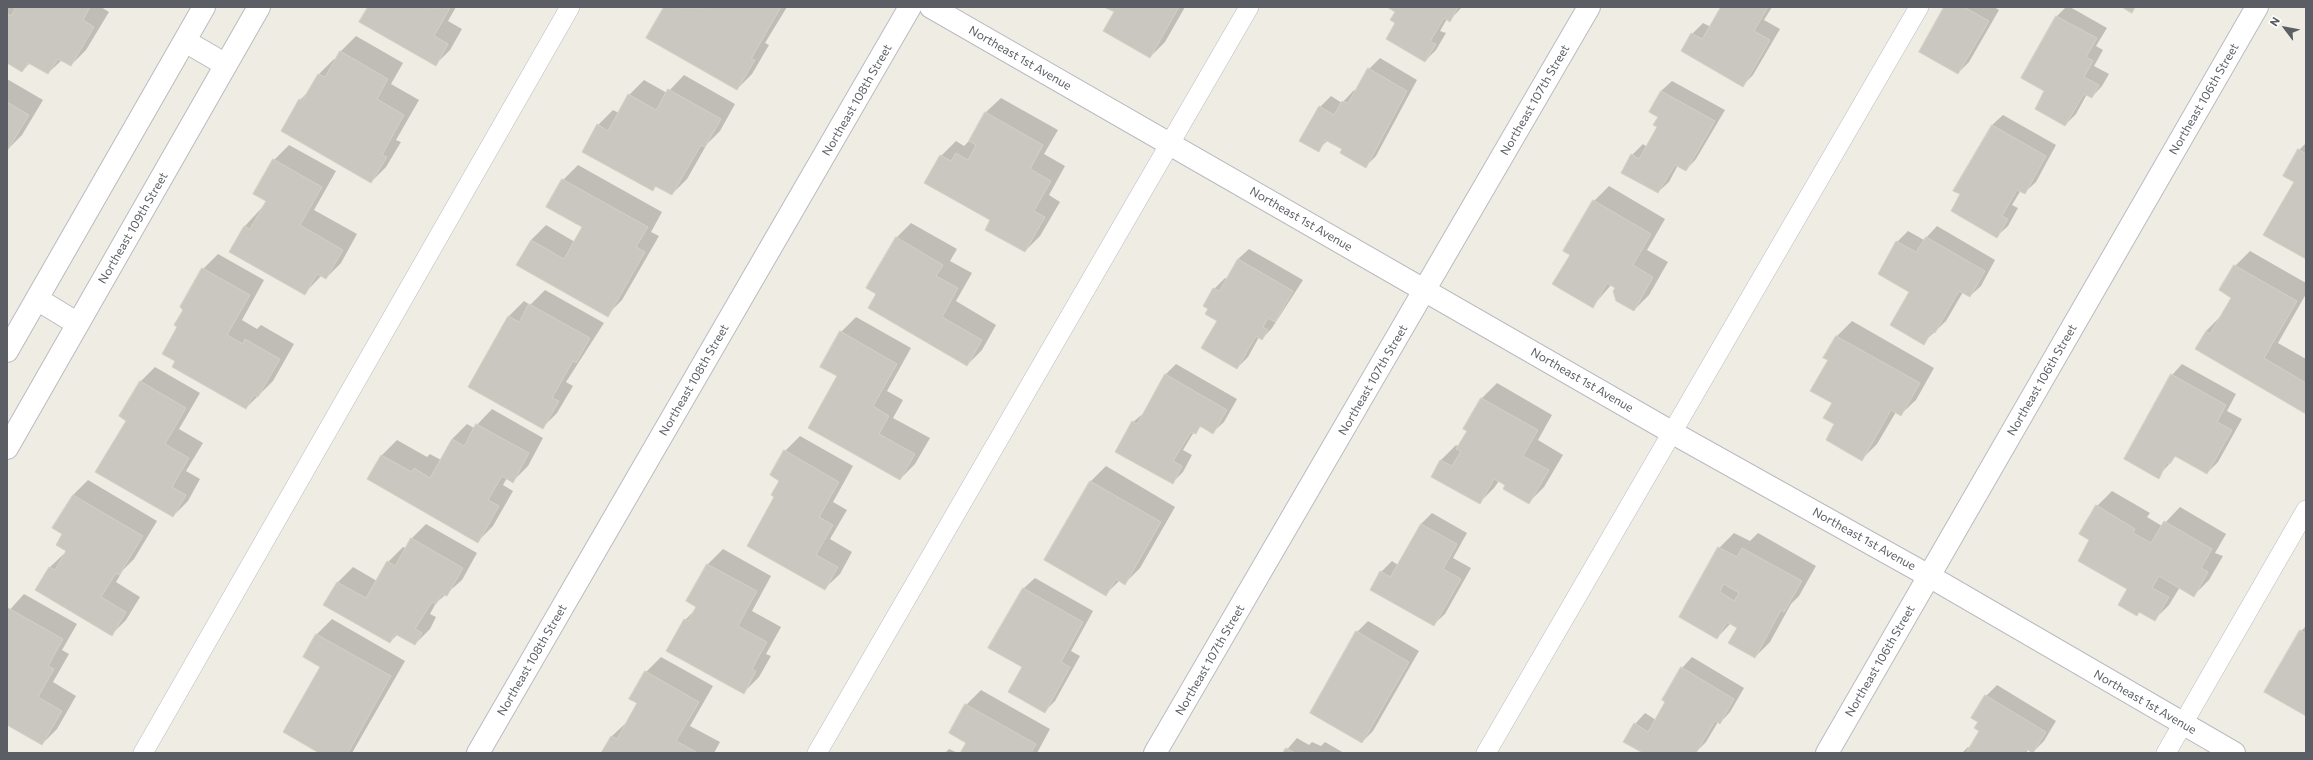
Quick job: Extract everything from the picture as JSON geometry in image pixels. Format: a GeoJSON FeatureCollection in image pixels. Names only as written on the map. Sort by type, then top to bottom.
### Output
{"type":"FeatureCollection","features":[{"type":"Feature","properties":{"kind":"street"},"geometry":{"type":"LineString","coordinates":[[7,351],[204,7]]}},
{"type":"Feature","properties":{"kind":"street","name":"Northeast 109th Street"},"geometry":{"type":"LineString","coordinates":[[7,448],[259,7]]}},
{"type":"Feature","properties":{"kind":"street","name":"Northeast 108th Street"},"geometry":{"type":"LineString","coordinates":[[478,753],[910,7]]}},
{"type":"Feature","properties":{"kind":"street","name":"Northeast 1st Avenue"},"geometry":{"type":"LineString","coordinates":[[931,7],[1673,433],[1929,576],[2234,753]]}},
{"type":"Feature","properties":{"kind":"street","name":"Northeast 107th Street"},"geometry":{"type":"LineString","coordinates":[[1155,753],[1589,7]]}},
{"type":"Feature","properties":{"kind":"street","name":"Northeast 106th Street"},"geometry":{"type":"LineString","coordinates":[[1827,753],[2257,7]]}},
{"type":"Feature","properties":{"kind":"street"},"geometry":{"type":"LineString","coordinates":[[185,41],[226,65]]}},
{"type":"Feature","properties":{"kind":"street"},"geometry":{"type":"LineString","coordinates":[[37,299],[78,324]]}},
{"type":"Feature","properties":{"kind":"lane"},"geometry":{"type":"LineString","coordinates":[[143,753],[570,7]]}},
{"type":"Feature","properties":{"kind":"lane"},"geometry":{"type":"LineString","coordinates":[[817,753],[1249,7]]}},
{"type":"Feature","properties":{"kind":"lane"},"geometry":{"type":"LineString","coordinates":[[1486,753],[1919,7]]}},
{"type":"Feature","properties":{"kind":"lane"},"geometry":{"type":"LineString","coordinates":[[2166,753],[2306,510]]}},
{"type":"Feature","properties":{"kind":"building"},"geometry":{"type":"Polygon","coordinates":[[[16,7],[90,7],[83,20],[94,27],[71,66],[58,59],[48,74],[28,63],[22,72],[7,63],[7,13],[11,16],[16,7]]]}},
{"type":"Feature","properties":{"kind":"building"},"geometry":{"type":"Polygon","coordinates":[[[368,7],[450,8],[434,36],[448,44],[436,66],[359,22],[368,7]]]}},
{"type":"Feature","properties":{"kind":"building"},"geometry":{"type":"Polygon","coordinates":[[[664,7],[781,7],[751,59],[755,60],[737,90],[646,38],[664,7]]]}},
{"type":"Feature","properties":{"kind":"building"},"geometry":{"type":"Polygon","coordinates":[[[1104,7],[1179,7],[1150,58],[1103,31],[1114,12],[1104,7]]]}},
{"type":"Feature","properties":{"kind":"building"},"geometry":{"type":"Polygon","coordinates":[[[1387,7],[1458,7],[1450,22],[1444,18],[1430,42],[1436,44],[1425,62],[1386,39],[1395,23],[1390,20],[1395,12],[1387,7]]]}},
{"type":"Feature","properties":{"kind":"building"},"geometry":{"type":"Polygon","coordinates":[[[1721,7],[1768,7],[1754,31],[1770,40],[1743,87],[1681,51],[1691,33],[1702,39],[1721,7]]]}},
{"type":"Feature","properties":{"kind":"building"},"geometry":{"type":"Polygon","coordinates":[[[1944,7],[1964,7],[1989,21],[1958,74],[1919,52],[1944,7]]]}},
{"type":"Feature","properties":{"kind":"building"},"geometry":{"type":"Polygon","coordinates":[[[2122,7],[2135,7],[2132,13],[2122,7]]]}},
{"type":"Feature","properties":{"kind":"building"},"geometry":{"type":"Polygon","coordinates":[[[2056,16],[2097,38],[2086,57],[2093,61],[2084,77],[2099,85],[2092,98],[2084,94],[2065,126],[2035,109],[2044,91],[2021,78],[2056,16]]]}},
{"type":"Feature","properties":{"kind":"building"},"geometry":{"type":"Polygon","coordinates":[[[340,51],[388,79],[377,99],[404,115],[382,155],[387,157],[371,183],[281,131],[299,99],[302,101],[318,74],[325,77],[340,51]]]}},
{"type":"Feature","properties":{"kind":"building"},"geometry":{"type":"Polygon","coordinates":[[[1368,68],[1407,91],[1366,168],[1340,153],[1342,149],[1325,140],[1319,152],[1299,141],[1319,106],[1334,115],[1342,101],[1348,103],[1368,68]]]}},
{"type":"Feature","properties":{"kind":"building"},"geometry":{"type":"Polygon","coordinates":[[[668,89],[721,119],[705,147],[701,145],[672,195],[655,186],[653,191],[582,152],[597,124],[608,131],[628,94],[656,110],[668,89]]]}},
{"type":"Feature","properties":{"kind":"building"},"geometry":{"type":"Polygon","coordinates":[[[1661,91],[1715,121],[1686,171],[1675,165],[1658,193],[1621,173],[1631,154],[1639,159],[1657,127],[1653,125],[1658,117],[1649,112],[1661,91]]]}},
{"type":"Feature","properties":{"kind":"building"},"geometry":{"type":"Polygon","coordinates":[[[7,102],[29,115],[7,151],[7,102]]]}},
{"type":"Feature","properties":{"kind":"building"},"geometry":{"type":"Polygon","coordinates":[[[985,112],[1043,145],[1030,169],[1051,181],[1034,211],[1045,217],[1025,252],[985,230],[990,220],[924,183],[940,155],[951,161],[956,153],[968,160],[976,145],[969,141],[985,112]]]}},
{"type":"Feature","properties":{"kind":"building"},"geometry":{"type":"Polygon","coordinates":[[[1992,125],[2046,156],[2025,194],[2017,190],[2002,216],[2008,219],[1997,238],[1951,211],[1960,194],[1953,191],[1992,125]]]}},
{"type":"Feature","properties":{"kind":"building"},"geometry":{"type":"Polygon","coordinates":[[[2298,149],[2306,154],[2306,259],[2263,235],[2294,182],[2283,176],[2298,149]]]}},
{"type":"Feature","properties":{"kind":"building"},"geometry":{"type":"Polygon","coordinates":[[[273,159],[322,187],[300,225],[343,250],[326,279],[317,274],[305,295],[229,252],[244,226],[250,229],[266,201],[253,194],[273,159]]]}},
{"type":"Feature","properties":{"kind":"building"},"geometry":{"type":"Polygon","coordinates":[[[562,179],[648,227],[636,247],[645,252],[608,317],[516,265],[531,240],[564,259],[582,227],[546,207],[562,179]]]}},
{"type":"Feature","properties":{"kind":"building"},"geometry":{"type":"Polygon","coordinates":[[[1593,200],[1651,234],[1633,265],[1653,277],[1634,311],[1616,301],[1613,291],[1615,288],[1607,283],[1593,308],[1552,284],[1570,255],[1563,251],[1593,200]]]}},
{"type":"Feature","properties":{"kind":"building"},"geometry":{"type":"Polygon","coordinates":[[[896,237],[943,265],[936,276],[958,288],[942,317],[982,340],[967,366],[868,308],[876,294],[866,288],[896,237]]]}},
{"type":"Feature","properties":{"kind":"building"},"geometry":{"type":"Polygon","coordinates":[[[1926,237],[1985,271],[1970,297],[1959,291],[1935,333],[1932,331],[1924,345],[1890,325],[1909,292],[1878,274],[1896,241],[1916,252],[1926,237]]]}},
{"type":"Feature","properties":{"kind":"building"},"geometry":{"type":"Polygon","coordinates":[[[1238,259],[1293,291],[1275,322],[1268,318],[1263,327],[1268,330],[1262,340],[1256,336],[1237,369],[1201,348],[1217,321],[1205,314],[1208,309],[1203,306],[1213,288],[1219,291],[1238,259]]]}},
{"type":"Feature","properties":{"kind":"building"},"geometry":{"type":"Polygon","coordinates":[[[2234,265],[2297,301],[2264,358],[2306,383],[2306,414],[2195,349],[2206,331],[2210,334],[2231,298],[2219,290],[2234,265]]]}},
{"type":"Feature","properties":{"kind":"building"},"geometry":{"type":"Polygon","coordinates":[[[202,268],[250,295],[227,335],[243,344],[245,339],[280,359],[258,397],[254,395],[246,409],[172,367],[175,361],[162,354],[177,327],[174,325],[183,310],[180,307],[202,268]]]}},
{"type":"Feature","properties":{"kind":"building"},"geometry":{"type":"Polygon","coordinates":[[[529,304],[590,338],[576,363],[573,361],[552,398],[559,401],[543,429],[468,387],[508,316],[519,322],[529,304]]]}},
{"type":"Feature","properties":{"kind":"building"},"geometry":{"type":"Polygon","coordinates":[[[840,331],[897,364],[873,406],[889,416],[879,434],[915,454],[900,480],[808,428],[837,376],[820,367],[840,331]]]}},
{"type":"Feature","properties":{"kind":"building"},"geometry":{"type":"Polygon","coordinates":[[[1836,336],[1920,383],[1901,416],[1891,410],[1862,461],[1826,440],[1834,424],[1823,418],[1832,403],[1810,391],[1828,360],[1823,358],[1836,336]]]}},
{"type":"Feature","properties":{"kind":"building"},"geometry":{"type":"Polygon","coordinates":[[[1165,374],[1227,410],[1213,434],[1200,426],[1196,434],[1191,432],[1173,461],[1182,466],[1173,484],[1115,452],[1132,421],[1137,424],[1165,374]]]}},
{"type":"Feature","properties":{"kind":"building"},"geometry":{"type":"Polygon","coordinates":[[[2171,374],[2226,405],[2217,422],[2232,430],[2207,474],[2175,456],[2170,464],[2167,462],[2159,479],[2124,459],[2171,374]]]}},
{"type":"Feature","properties":{"kind":"building"},"geometry":{"type":"Polygon","coordinates":[[[140,381],[186,408],[165,444],[189,458],[172,487],[186,495],[173,517],[95,472],[126,421],[119,416],[140,381]]]}},
{"type":"Feature","properties":{"kind":"building"},"geometry":{"type":"Polygon","coordinates":[[[1481,398],[1538,430],[1523,456],[1549,470],[1529,504],[1503,489],[1505,485],[1494,479],[1480,504],[1431,477],[1440,460],[1452,466],[1461,451],[1456,449],[1467,431],[1463,429],[1481,398]]]}},
{"type":"Feature","properties":{"kind":"building"},"geometry":{"type":"Polygon","coordinates":[[[476,424],[529,453],[513,483],[502,476],[488,500],[499,506],[478,543],[367,479],[381,455],[412,472],[414,468],[430,478],[452,439],[464,446],[476,424]]]}},
{"type":"Feature","properties":{"kind":"building"},"geometry":{"type":"Polygon","coordinates":[[[784,450],[839,482],[819,517],[833,525],[816,555],[838,567],[825,590],[747,546],[774,497],[771,495],[779,481],[770,475],[784,450]]]}},
{"type":"Feature","properties":{"kind":"building"},"geometry":{"type":"Polygon","coordinates":[[[1090,481],[1161,522],[1125,585],[1116,579],[1106,596],[1044,560],[1090,481]]]}},
{"type":"Feature","properties":{"kind":"building"},"geometry":{"type":"Polygon","coordinates":[[[73,495],[143,536],[119,575],[116,573],[101,597],[126,612],[112,636],[35,590],[49,567],[55,570],[66,551],[56,545],[62,534],[52,528],[73,495]]]}},
{"type":"Feature","properties":{"kind":"building"},"geometry":{"type":"Polygon","coordinates":[[[2096,505],[2135,529],[2133,533],[2151,543],[2164,521],[2212,549],[2201,568],[2208,572],[2194,597],[2159,576],[2152,588],[2169,597],[2155,621],[2139,612],[2137,616],[2118,605],[2127,589],[2078,561],[2089,540],[2079,534],[2096,505]]]}},
{"type":"Feature","properties":{"kind":"building"},"geometry":{"type":"Polygon","coordinates":[[[1421,524],[1457,544],[1443,569],[1461,579],[1434,626],[1370,590],[1380,571],[1390,577],[1421,524]]]}},
{"type":"Feature","properties":{"kind":"building"},"geometry":{"type":"Polygon","coordinates":[[[411,538],[463,568],[447,596],[442,594],[436,604],[432,602],[415,629],[422,633],[415,645],[395,634],[390,643],[323,605],[337,582],[366,598],[387,561],[395,566],[411,538]]]}},
{"type":"Feature","properties":{"kind":"building"},"geometry":{"type":"Polygon","coordinates":[[[1718,547],[1737,557],[1742,548],[1802,581],[1784,612],[1781,610],[1755,658],[1728,643],[1737,628],[1727,622],[1717,639],[1679,617],[1718,547]],[[1724,584],[1720,592],[1734,601],[1739,593],[1724,584]]]}},
{"type":"Feature","properties":{"kind":"building"},"geometry":{"type":"Polygon","coordinates":[[[707,564],[757,591],[738,626],[767,642],[752,669],[756,671],[744,694],[666,651],[684,619],[688,621],[696,607],[686,601],[707,564]]]}},
{"type":"Feature","properties":{"kind":"building"},"geometry":{"type":"Polygon","coordinates":[[[1023,588],[1083,622],[1061,662],[1070,667],[1045,713],[1008,692],[1022,667],[988,648],[1023,588]]]}},
{"type":"Feature","properties":{"kind":"building"},"geometry":{"type":"Polygon","coordinates":[[[8,608],[63,639],[48,666],[54,669],[38,697],[62,711],[42,745],[7,725],[8,608]]]}},
{"type":"Feature","properties":{"kind":"building"},"geometry":{"type":"Polygon","coordinates":[[[2300,630],[2306,634],[2306,716],[2264,692],[2300,630]]]}},
{"type":"Feature","properties":{"kind":"building"},"geometry":{"type":"Polygon","coordinates":[[[1356,631],[1409,662],[1362,743],[1310,713],[1356,631]]]}},
{"type":"Feature","properties":{"kind":"building"},"geometry":{"type":"Polygon","coordinates":[[[316,634],[391,676],[348,753],[319,753],[283,732],[320,667],[303,657],[316,634]]]}},
{"type":"Feature","properties":{"kind":"building"},"geometry":{"type":"Polygon","coordinates":[[[1681,667],[1734,699],[1720,724],[1715,721],[1696,753],[1643,753],[1623,742],[1634,723],[1648,732],[1665,702],[1662,700],[1681,667]]]}},
{"type":"Feature","properties":{"kind":"building"},"geometry":{"type":"Polygon","coordinates":[[[645,671],[699,702],[676,741],[698,753],[601,753],[611,736],[617,739],[637,703],[629,699],[645,671]]]}},
{"type":"Feature","properties":{"kind":"building"},"geometry":{"type":"Polygon","coordinates":[[[1985,695],[2046,732],[2033,753],[2026,749],[2023,753],[1966,753],[1979,731],[1974,728],[1978,722],[1971,718],[1985,695]]]}},
{"type":"Feature","properties":{"kind":"building"},"geometry":{"type":"Polygon","coordinates":[[[965,704],[1036,744],[1031,753],[960,753],[966,743],[949,733],[965,704]]]}},
{"type":"Feature","properties":{"kind":"building"},"geometry":{"type":"Polygon","coordinates":[[[1286,748],[1295,753],[1283,753],[1286,748]]]}}]}
